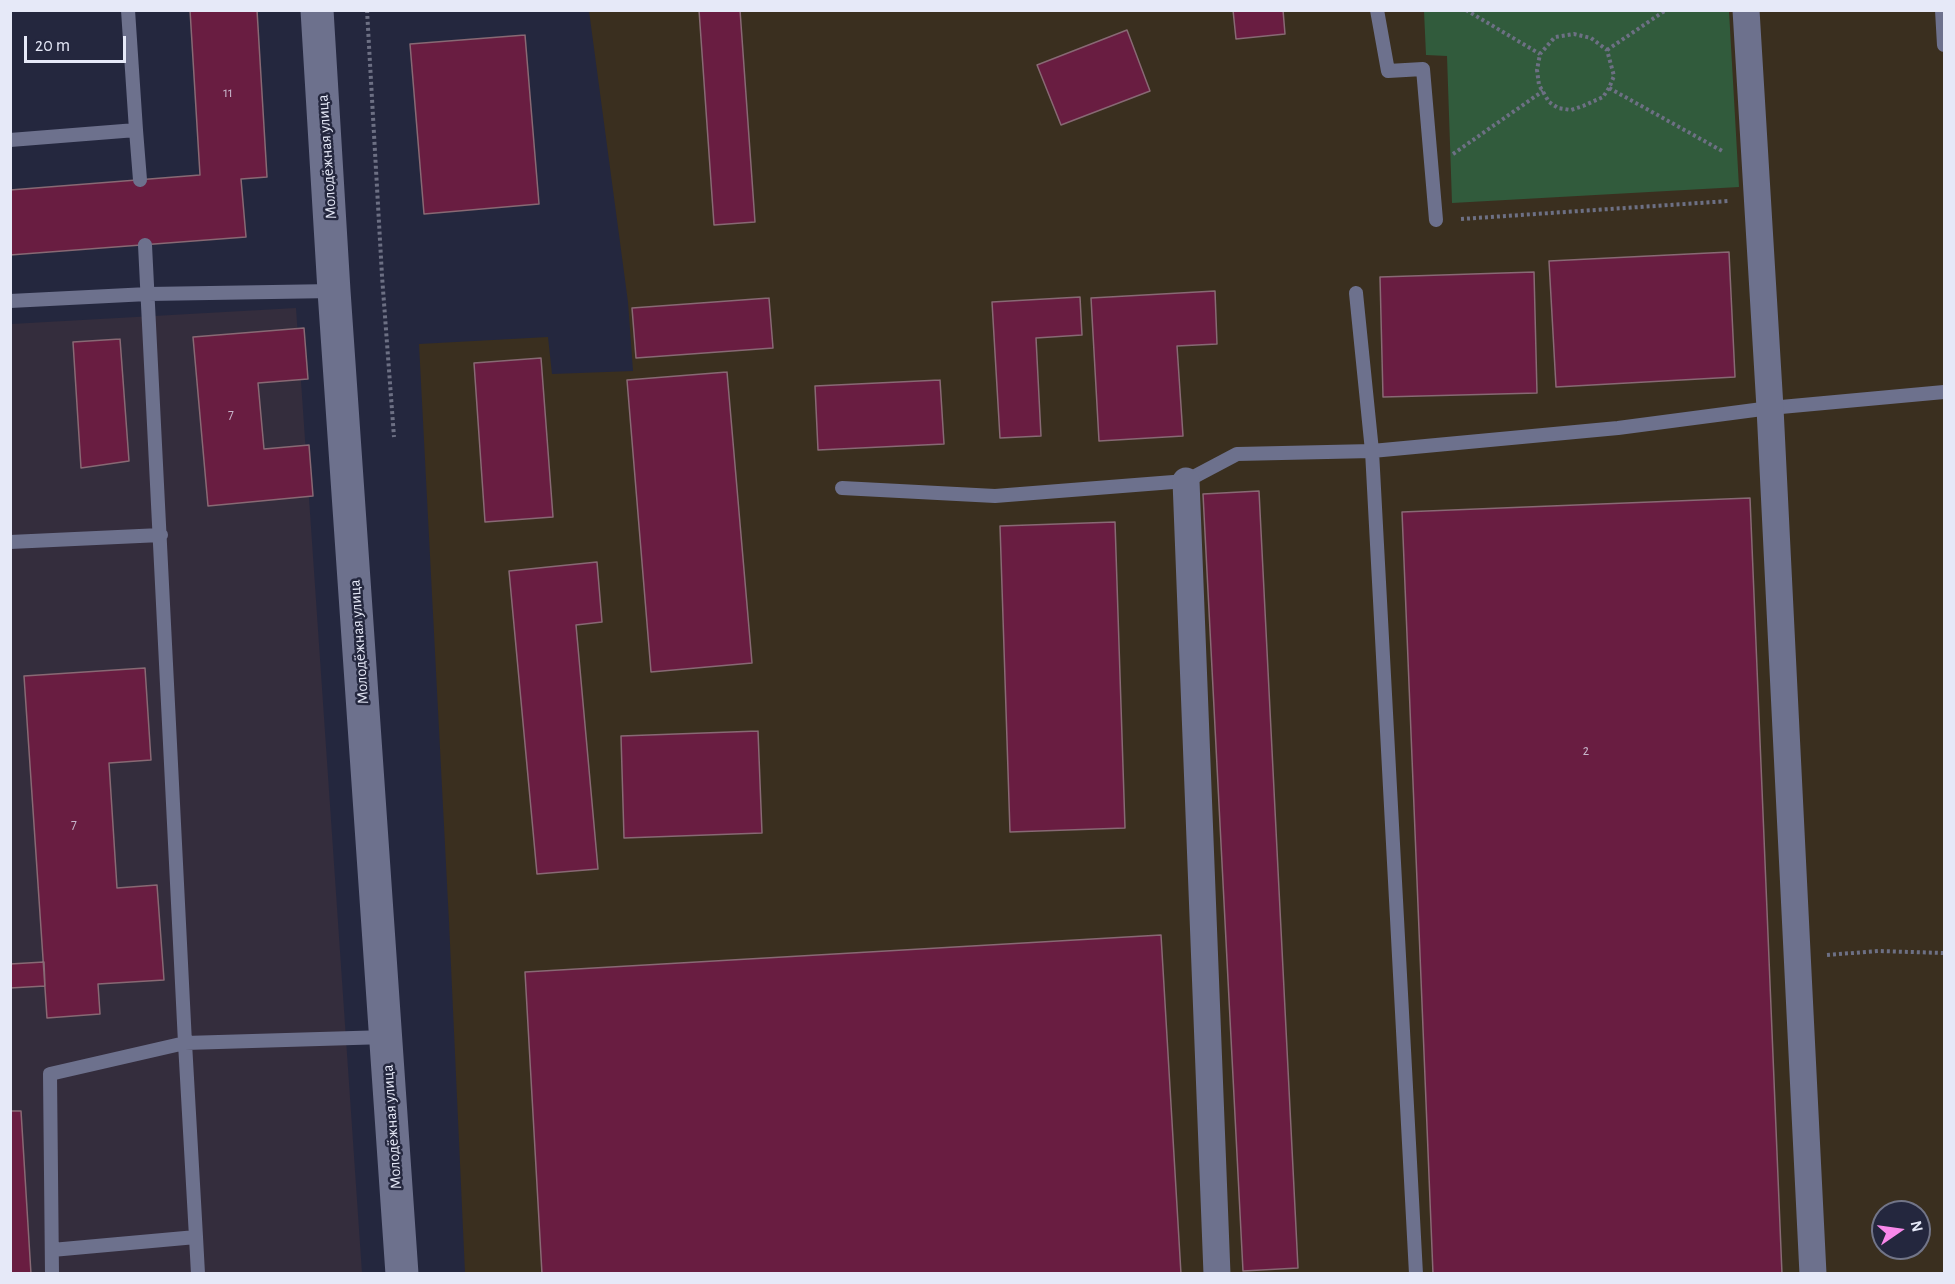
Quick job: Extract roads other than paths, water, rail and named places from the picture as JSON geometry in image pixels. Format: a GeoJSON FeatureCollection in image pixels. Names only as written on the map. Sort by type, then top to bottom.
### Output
{"type":"FeatureCollection","features":[{"type":"Feature","properties":{"kind":"main road","name":"Молодёжная улица"},"geometry":{"type":"LineString","coordinates":[[317,10],[334,291],[402,1274]]}},
{"type":"Feature","properties":{"kind":"street"},"geometry":{"type":"LineString","coordinates":[[1746,10],[1770,408],[1813,1274]]}},
{"type":"Feature","properties":{"kind":"street"},"geometry":{"type":"LineString","coordinates":[[1186,481],[1217,1274]]}},
{"type":"Feature","properties":{"kind":"lane"},"geometry":{"type":"LineString","coordinates":[[128,10],[140,180]]}},
{"type":"Feature","properties":{"kind":"lane"},"geometry":{"type":"LineString","coordinates":[[1377,10],[1388,71],[1423,69],[1436,220]]}},
{"type":"Feature","properties":{"kind":"lane"},"geometry":{"type":"LineString","coordinates":[[1942,10],[1944,45]]}},
{"type":"Feature","properties":{"kind":"lane"},"geometry":{"type":"LineString","coordinates":[[10,140],[136,130]]}},
{"type":"Feature","properties":{"kind":"lane"},"geometry":{"type":"LineString","coordinates":[[145,245],[198,1274]]}},
{"type":"Feature","properties":{"kind":"lane"},"geometry":{"type":"LineString","coordinates":[[10,301],[148,294],[334,291]]}},
{"type":"Feature","properties":{"kind":"lane"},"geometry":{"type":"LineString","coordinates":[[1356,292],[1372,451],[1416,1274]]}},
{"type":"Feature","properties":{"kind":"lane"},"geometry":{"type":"LineString","coordinates":[[842,488],[995,496],[1186,481],[1236,454],[1372,451],[1618,428],[1770,408],[1944,392]]}},
{"type":"Feature","properties":{"kind":"lane"},"geometry":{"type":"LineString","coordinates":[[10,542],[161,535]]}},
{"type":"Feature","properties":{"kind":"lane"},"geometry":{"type":"LineString","coordinates":[[52,1274],[50,1074],[185,1043],[387,1037]]}},
{"type":"Feature","properties":{"kind":"lane"},"geometry":{"type":"LineString","coordinates":[[52,1250],[196,1237]]}}]}
